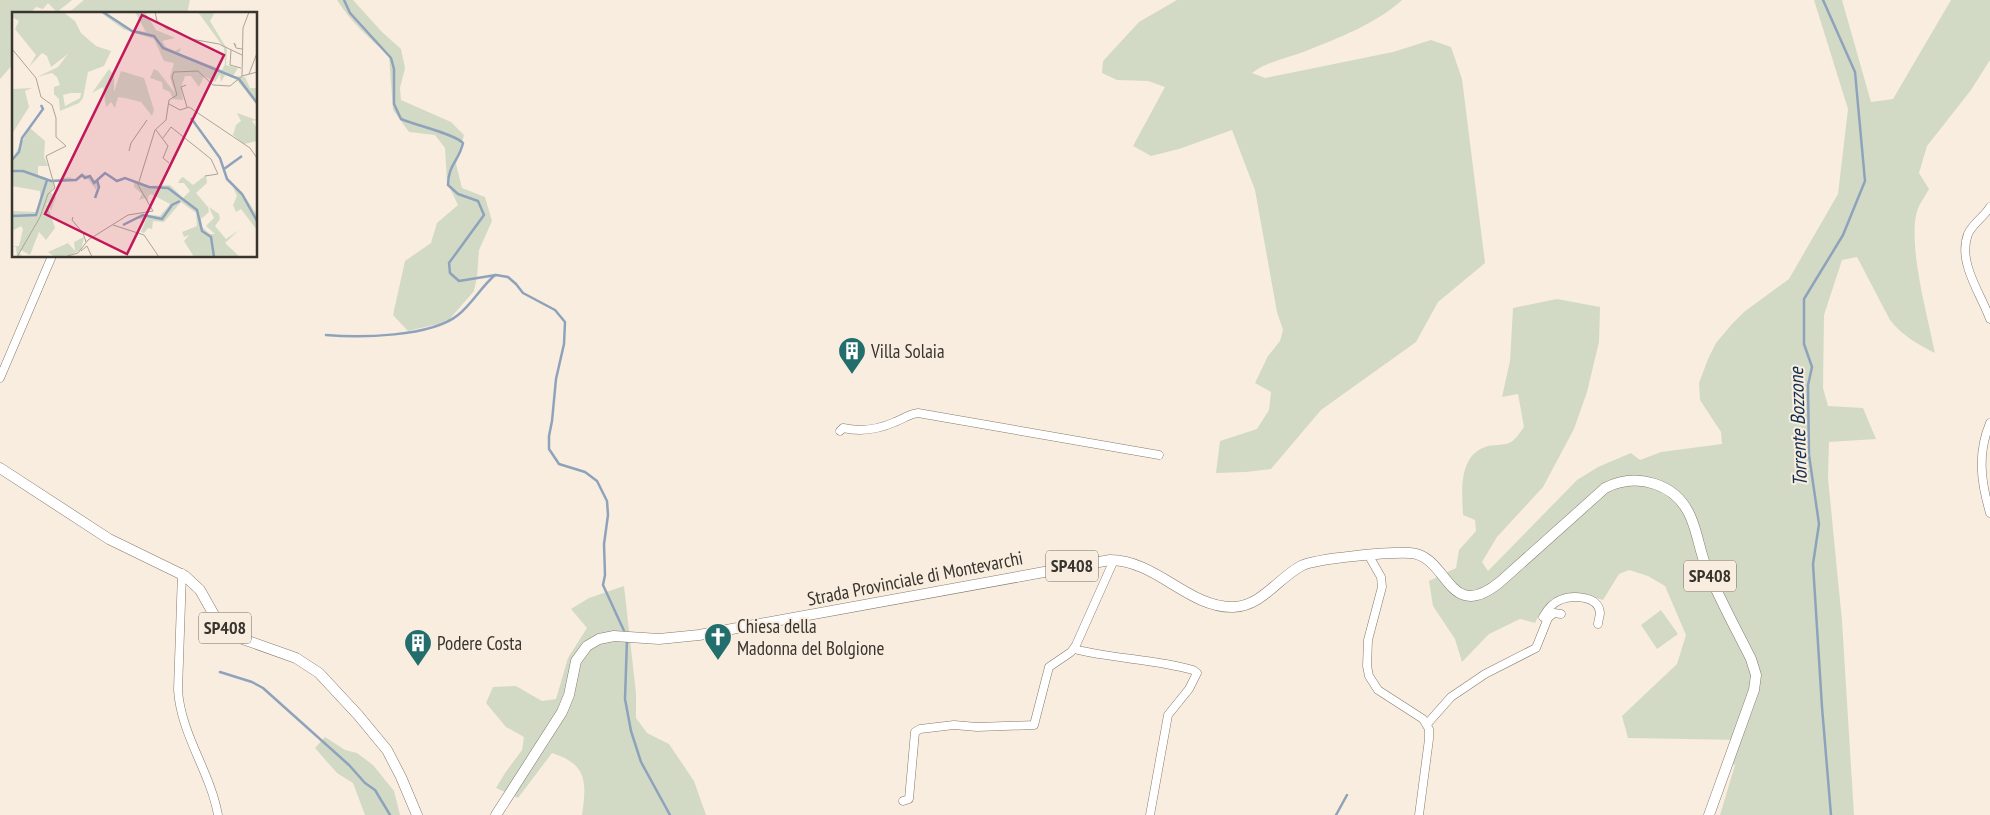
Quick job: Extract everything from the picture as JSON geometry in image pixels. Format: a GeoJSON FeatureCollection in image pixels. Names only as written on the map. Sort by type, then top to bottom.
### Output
{"type":"FeatureCollection","features":[{"type":"Feature","properties":{"kind":"main road","name":"SP408"},"geometry":{"type":"LineString","coordinates":[[0,468],[115,542],[182,573],[199,588],[217,620],[231,633],[242,639],[299,660],[316,671],[370,729],[386,750],[401,777],[417,815]]}},
{"type":"Feature","properties":{"kind":"main road","name":"Strada Provinciale di Montevarchi"},"geometry":{"type":"LineString","coordinates":[[496,815],[564,708],[579,656],[587,646],[599,640],[614,636],[656,639],[699,635],[1114,560],[1134,563],[1209,602],[1223,606],[1234,607],[1256,601],[1304,564],[1400,553],[1417,554],[1432,562],[1454,590],[1466,595],[1479,594],[1489,590],[1503,580],[1605,488],[1624,482],[1644,481],[1656,484],[1672,492],[1682,502],[1690,515],[1706,566],[1751,659],[1756,676],[1754,690],[1709,815]]}},
{"type":"Feature","properties":{"kind":"street"},"geometry":{"type":"LineString","coordinates":[[1990,207],[1974,224],[1968,236],[1966,254],[1970,271],[1990,319]]}},
{"type":"Feature","properties":{"kind":"street"},"geometry":{"type":"LineString","coordinates":[[0,378],[51,258]]}},
{"type":"Feature","properties":{"kind":"street"},"geometry":{"type":"LineString","coordinates":[[840,431],[843,428],[870,430],[918,413],[1159,456]]}},
{"type":"Feature","properties":{"kind":"street"},"geometry":{"type":"LineString","coordinates":[[1990,423],[1982,453],[1981,466],[1982,486],[1990,513]]}},
{"type":"Feature","properties":{"kind":"street"},"geometry":{"type":"LineString","coordinates":[[1369,556],[1381,577],[1382,587],[1368,640],[1366,655],[1369,676],[1378,690],[1417,715],[1427,724],[1429,739],[1419,815]]}},
{"type":"Feature","properties":{"kind":"street"},"geometry":{"type":"LineString","coordinates":[[903,801],[909,799],[910,796],[915,732],[920,729],[954,725],[976,727],[1034,725],[1049,667],[1074,648],[1114,560]]}},
{"type":"Feature","properties":{"kind":"street"},"geometry":{"type":"LineString","coordinates":[[182,573],[178,690],[180,707],[185,727],[211,787],[218,815]]}},
{"type":"Feature","properties":{"kind":"street"},"geometry":{"type":"LineString","coordinates":[[1542,634],[1543,616],[1561,599],[1572,596],[1583,597],[1594,602],[1600,613],[1598,624]]}},
{"type":"Feature","properties":{"kind":"street"},"geometry":{"type":"LineString","coordinates":[[1427,724],[1451,697],[1485,674],[1536,648],[1550,615],[1554,613],[1562,614]]}},
{"type":"Feature","properties":{"kind":"street"},"geometry":{"type":"LineString","coordinates":[[1074,648],[1090,653],[1164,662],[1193,670],[1197,673],[1188,689],[1168,715],[1150,815]]}},
{"type":"Feature","properties":{"kind":"green space"},"geometry":{"type":"Polygon","coordinates":[[[0,0],[72,0],[57,12],[48,3],[43,9],[36,7],[31,12],[12,12],[12,65],[0,79],[0,0]]]}},
{"type":"Feature","properties":{"kind":"green space"},"geometry":{"type":"Polygon","coordinates":[[[84,0],[190,0],[187,12],[69,12],[84,0]]]}},
{"type":"Feature","properties":{"kind":"green space"},"geometry":{"type":"Polygon","coordinates":[[[337,0],[353,0],[382,32],[401,49],[405,68],[400,88],[401,100],[451,122],[464,135],[456,164],[462,188],[485,197],[492,221],[479,250],[474,291],[447,322],[408,331],[393,315],[405,261],[431,243],[437,223],[458,205],[447,182],[445,148],[435,135],[409,132],[393,110],[389,56],[355,23],[337,0]]]}},
{"type":"Feature","properties":{"kind":"green space"},"geometry":{"type":"Polygon","coordinates":[[[1177,0],[1402,0],[1392,9],[1356,30],[1271,63],[1252,73],[1265,78],[1393,52],[1431,40],[1451,47],[1462,79],[1485,263],[1438,302],[1416,342],[1321,410],[1271,469],[1216,473],[1220,441],[1257,429],[1269,410],[1271,392],[1255,383],[1268,356],[1280,341],[1283,330],[1277,312],[1255,190],[1232,130],[1179,149],[1151,156],[1133,146],[1165,87],[1148,81],[1117,80],[1102,73],[1103,61],[1139,22],[1177,0]]]}},
{"type":"Feature","properties":{"kind":"green space"},"geometry":{"type":"Polygon","coordinates":[[[1814,0],[1842,0],[1871,102],[1893,99],[1951,0],[1990,0],[1990,60],[1971,90],[1927,146],[1919,173],[1929,189],[1919,206],[1915,220],[1916,257],[1935,353],[1900,331],[1890,320],[1857,257],[1842,260],[1824,315],[1823,388],[1828,406],[1863,408],[1876,439],[1829,442],[1828,478],[1842,621],[1854,815],[1720,815],[1735,765],[1732,764],[1741,740],[1628,738],[1622,716],[1677,664],[1686,635],[1665,586],[1648,576],[1629,570],[1619,574],[1603,600],[1581,595],[1563,595],[1548,604],[1535,623],[1520,619],[1489,634],[1462,662],[1455,639],[1433,606],[1429,581],[1456,568],[1459,550],[1476,531],[1475,520],[1463,515],[1462,486],[1466,467],[1470,459],[1476,452],[1485,447],[1511,442],[1524,427],[1518,394],[1502,397],[1510,361],[1513,308],[1557,299],[1600,307],[1599,342],[1587,392],[1574,429],[1543,487],[1497,537],[1482,562],[1488,571],[1577,480],[1598,467],[1631,453],[1640,460],[1661,452],[1722,444],[1721,432],[1700,400],[1699,383],[1708,359],[1716,343],[1744,312],[1789,279],[1838,194],[1848,109],[1814,0]]]}},
{"type":"Feature","properties":{"kind":"green space"},"geometry":{"type":"Polygon","coordinates":[[[624,586],[636,693],[636,718],[647,733],[669,744],[694,781],[706,815],[582,815],[584,784],[582,776],[572,763],[564,757],[552,753],[518,798],[496,788],[522,750],[524,737],[506,727],[486,703],[493,687],[516,686],[542,701],[556,699],[568,658],[587,628],[571,609],[589,598],[624,586]]]}},
{"type":"Feature","properties":{"kind":"green space"},"geometry":{"type":"Polygon","coordinates":[[[1661,610],[1678,634],[1657,649],[1641,625],[1661,610]]]}},
{"type":"Feature","properties":{"kind":"green space"},"geometry":{"type":"Polygon","coordinates":[[[325,737],[345,750],[357,753],[373,765],[394,791],[400,815],[365,815],[353,783],[337,773],[315,748],[325,737]]]}},
{"type":"Feature","properties":{"kind":"waterway"},"geometry":{"type":"LineString","coordinates":[[344,0],[350,13],[391,58],[394,69],[394,104],[401,119],[444,133],[463,143],[448,178],[448,185],[458,194],[478,201],[484,215],[449,263],[450,273],[459,281],[496,275],[508,277],[523,293],[555,310],[565,322],[564,344],[556,379],[549,449],[559,464],[585,472],[597,481],[607,501],[608,515],[604,544],[605,575],[603,585],[625,633]]}},
{"type":"Feature","properties":{"kind":"waterway","name":"Torrente Bozzone"},"geometry":{"type":"LineString","coordinates":[[1823,0],[1855,72],[1865,181],[1843,235],[1804,299],[1804,344],[1812,367],[1808,385],[1809,455],[1819,524],[1813,564],[1831,815]]}},
{"type":"Feature","properties":{"kind":"waterway"},"geometry":{"type":"LineString","coordinates":[[326,335],[375,336],[431,328],[458,315],[495,275]]}},
{"type":"Feature","properties":{"kind":"waterway"},"geometry":{"type":"LineString","coordinates":[[627,639],[625,699],[631,731],[641,762],[670,815]]}},
{"type":"Feature","properties":{"kind":"waterway"},"geometry":{"type":"LineString","coordinates":[[220,672],[252,682],[263,688],[349,765],[365,783],[375,790],[390,815]]}},
{"type":"Feature","properties":{"kind":"waterway"},"geometry":{"type":"LineString","coordinates":[[1336,815],[1347,795]]}},
{"type":"Feature","properties":{"kind":"place","name":"Villa Solaia"},"geometry":{"type":"Point","coordinates":[852,375]}},
{"type":"Feature","properties":{"kind":"place","name":"Chiesa della Madonna del Bolgione"},"geometry":{"type":"Point","coordinates":[718,661]}},
{"type":"Feature","properties":{"kind":"place","name":"Podere Costa"},"geometry":{"type":"Point","coordinates":[418,667]}}]}
